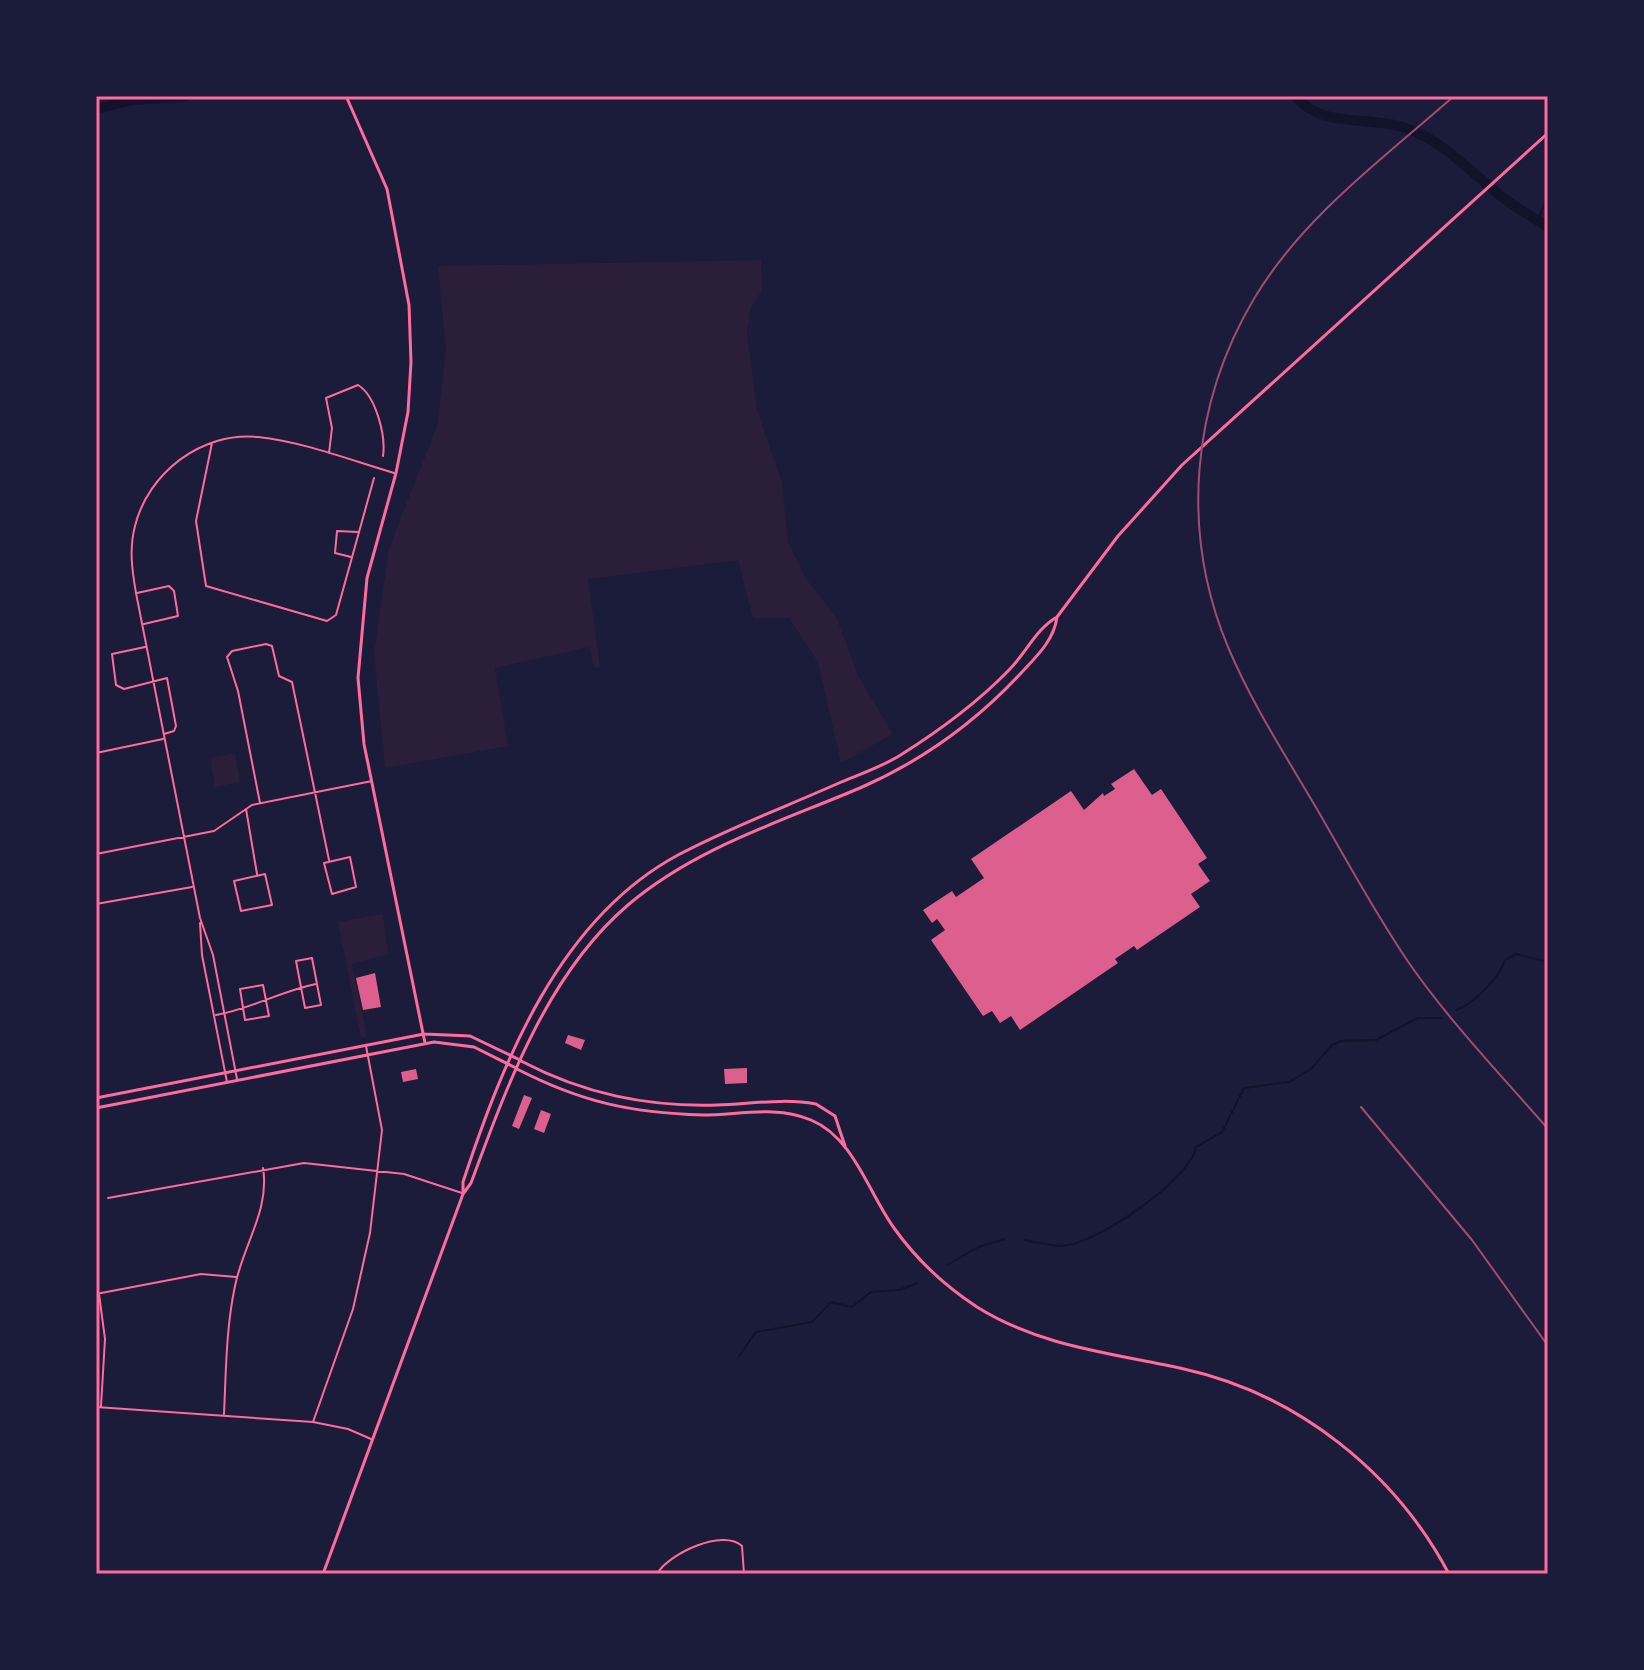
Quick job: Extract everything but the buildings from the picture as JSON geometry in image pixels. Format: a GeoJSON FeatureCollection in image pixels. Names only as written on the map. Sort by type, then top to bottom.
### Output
{"type":"FeatureCollection","features":[{"type":"Feature","properties":{"kind":"main road"},"geometry":{"type":"LineString","coordinates":[[346,96],[387,189],[407,287],[411,331],[410,391],[396,473],[373,554],[361,622],[360,710],[425,1043]]}},
{"type":"Feature","properties":{"kind":"main road"},"geometry":{"type":"LineString","coordinates":[[323,1574],[463,1194],[480,1133],[512,1056],[543,996],[578,943],[640,880],[715,838],[896,758],[958,717],[1010,669],[1047,623],[1057,617],[1159,488],[1548,133]]}},
{"type":"Feature","properties":{"kind":"main road"},"geometry":{"type":"LineString","coordinates":[[463,1194],[471,1183],[521,1061],[574,969],[625,908],[689,862],[862,787],[952,735],[978,715],[1041,651],[1056,630],[1057,617]]}},
{"type":"Feature","properties":{"kind":"main road"},"geometry":{"type":"LineString","coordinates":[[96,1098],[424,1034],[470,1036],[571,1085],[636,1102],[682,1105],[816,1104],[835,1116],[845,1146],[896,1231],[937,1276],[979,1308],[1036,1336],[1210,1376],[1295,1412],[1372,1470],[1421,1531],[1449,1574]]}},
{"type":"Feature","properties":{"kind":"main road"},"geometry":{"type":"LineString","coordinates":[[96,1108],[425,1043],[467,1045],[563,1092],[632,1111],[705,1115],[776,1113],[804,1117],[830,1131],[845,1146]]}},
{"type":"Feature","properties":{"kind":"street"},"geometry":{"type":"LineString","coordinates":[[329,454],[332,428],[326,398],[358,385],[368,395],[383,438],[383,456]]}},
{"type":"Feature","properties":{"kind":"street"},"geometry":{"type":"LineString","coordinates":[[237,1080],[213,955],[200,918],[146,647],[131,547],[145,503],[169,469],[212,443],[256,437],[396,473]]}},
{"type":"Feature","properties":{"kind":"street"},"geometry":{"type":"LineString","coordinates":[[212,443],[213,454],[197,506],[196,521],[208,588],[330,621],[336,615],[374,478]]}},
{"type":"Feature","properties":{"kind":"street"},"geometry":{"type":"LineString","coordinates":[[352,557],[335,553],[335,539],[342,528],[359,532]]}},
{"type":"Feature","properties":{"kind":"street"},"geometry":{"type":"LineString","coordinates":[[136,593],[169,586],[174,591],[178,616],[142,625]]}},
{"type":"Feature","properties":{"kind":"street"},"geometry":{"type":"LineString","coordinates":[[260,803],[238,691],[227,657],[232,651],[266,644],[272,646],[278,674],[292,682],[329,860]]}},
{"type":"Feature","properties":{"kind":"street"},"geometry":{"type":"LineString","coordinates":[[96,753],[174,731],[176,726],[168,681],[164,677],[124,689],[116,685],[112,654],[146,647]]}},
{"type":"Feature","properties":{"kind":"street"},"geometry":{"type":"LineString","coordinates":[[96,854],[219,829],[246,808],[260,803],[373,781]]}},
{"type":"Feature","properties":{"kind":"street"},"geometry":{"type":"LineString","coordinates":[[246,808],[257,874]]}},
{"type":"Feature","properties":{"kind":"street"},"geometry":{"type":"LineString","coordinates":[[351,858],[355,889],[332,894],[324,863],[329,860],[351,858]]}},
{"type":"Feature","properties":{"kind":"street"},"geometry":{"type":"LineString","coordinates":[[257,874],[267,876],[272,905],[243,912],[239,908],[234,881],[257,874]]}},
{"type":"Feature","properties":{"kind":"street"},"geometry":{"type":"LineString","coordinates":[[96,904],[194,887]]}},
{"type":"Feature","properties":{"kind":"street"},"geometry":{"type":"LineString","coordinates":[[200,918],[200,939],[227,1082]]}},
{"type":"Feature","properties":{"kind":"street"},"geometry":{"type":"LineString","coordinates":[[312,958],[317,984],[321,1005],[305,1008],[296,961],[312,958]]}},
{"type":"Feature","properties":{"kind":"street"},"geometry":{"type":"LineString","coordinates":[[261,984],[267,1018],[245,1020],[242,1010],[241,988],[261,984]]}},
{"type":"Feature","properties":{"kind":"street"},"geometry":{"type":"LineString","coordinates":[[214,1015],[242,1010],[266,999],[317,984]]}},
{"type":"Feature","properties":{"kind":"street"},"geometry":{"type":"LineString","coordinates":[[313,1422],[358,1293],[378,1170],[382,1130],[366,1044]]}},
{"type":"Feature","properties":{"kind":"street"},"geometry":{"type":"LineString","coordinates":[[108,1198],[263,1168],[322,1163],[411,1176],[463,1194]]}},
{"type":"Feature","properties":{"kind":"street"},"geometry":{"type":"LineString","coordinates":[[224,1416],[237,1277],[265,1195],[263,1168]]}},
{"type":"Feature","properties":{"kind":"street"},"geometry":{"type":"LineString","coordinates":[[101,1408],[105,1339],[98,1294],[201,1274],[237,1277]]}},
{"type":"Feature","properties":{"kind":"street"},"geometry":{"type":"LineString","coordinates":[[96,1407],[313,1422],[348,1429],[372,1440]]}},
{"type":"Feature","properties":{"kind":"street"},"geometry":{"type":"LineString","coordinates":[[657,1574],[662,1566],[682,1554],[720,1539],[731,1539],[742,1546],[744,1574]]}},
{"type":"Feature","properties":{"kind":"shaded area"},"geometry":{"type":"Polygon","coordinates":[[[761,260],[762,291],[751,307],[747,333],[757,410],[782,483],[788,542],[806,579],[836,616],[858,676],[893,734],[841,763],[818,662],[789,618],[753,618],[738,560],[588,579],[600,667],[594,668],[589,647],[495,668],[508,746],[385,768],[374,654],[389,548],[437,426],[446,350],[438,266],[761,260]]]}},
{"type":"Feature","properties":{"kind":"shaded area"},"geometry":{"type":"Polygon","coordinates":[[[235,753],[240,782],[215,787],[210,758],[235,753]]]}},
{"type":"Feature","properties":{"kind":"shaded area"},"geometry":{"type":"Polygon","coordinates":[[[383,914],[388,954],[352,964],[367,1037],[361,1038],[338,922],[383,914]]]}},
{"type":"Feature","properties":{"kind":"waterway"},"geometry":{"type":"LineString","coordinates":[[96,109],[133,100],[186,96]]}},
{"type":"Feature","properties":{"kind":"waterway"},"geometry":{"type":"LineString","coordinates":[[1295,96],[1319,114],[1392,124],[1420,134],[1447,150],[1506,200],[1548,227]]}},
{"type":"Feature","properties":{"kind":"waterway"},"geometry":{"type":"LineString","coordinates":[[1538,220],[1548,194]]}},
{"type":"Feature","properties":{"kind":"waterway"},"geometry":{"type":"LineString","coordinates":[[1456,1010],[1478,996],[1492,982],[1505,960],[1516,954],[1548,962]]}},
{"type":"Feature","properties":{"kind":"waterway"},"geometry":{"type":"LineString","coordinates":[[1024,1240],[1057,1246],[1077,1243],[1118,1223],[1140,1208],[1178,1176],[1196,1147],[1222,1132],[1244,1088],[1289,1082],[1311,1069],[1332,1045],[1341,1041],[1376,1040],[1418,1018],[1442,1018]]}},
{"type":"Feature","properties":{"kind":"waterway"},"geometry":{"type":"LineString","coordinates":[[947,1265],[978,1247],[1005,1239]]}},
{"type":"Feature","properties":{"kind":"waterway"},"geometry":{"type":"LineString","coordinates":[[739,1356],[756,1332],[812,1322],[831,1302],[852,1307],[871,1292],[899,1290],[917,1283]]}},
{"type":"Feature","properties":{"kind":"railway"},"geometry":{"type":"LineString","coordinates":[[1454,96],[1321,214],[1297,240],[1255,297],[1233,338],[1206,424],[1200,469],[1199,514],[1203,559],[1213,603],[1228,647],[1247,688],[1372,904],[1425,985],[1548,1129]]}},
{"type":"Feature","properties":{"kind":"railway"},"geometry":{"type":"LineString","coordinates":[[1361,1107],[1472,1240],[1546,1343]]}}]}
